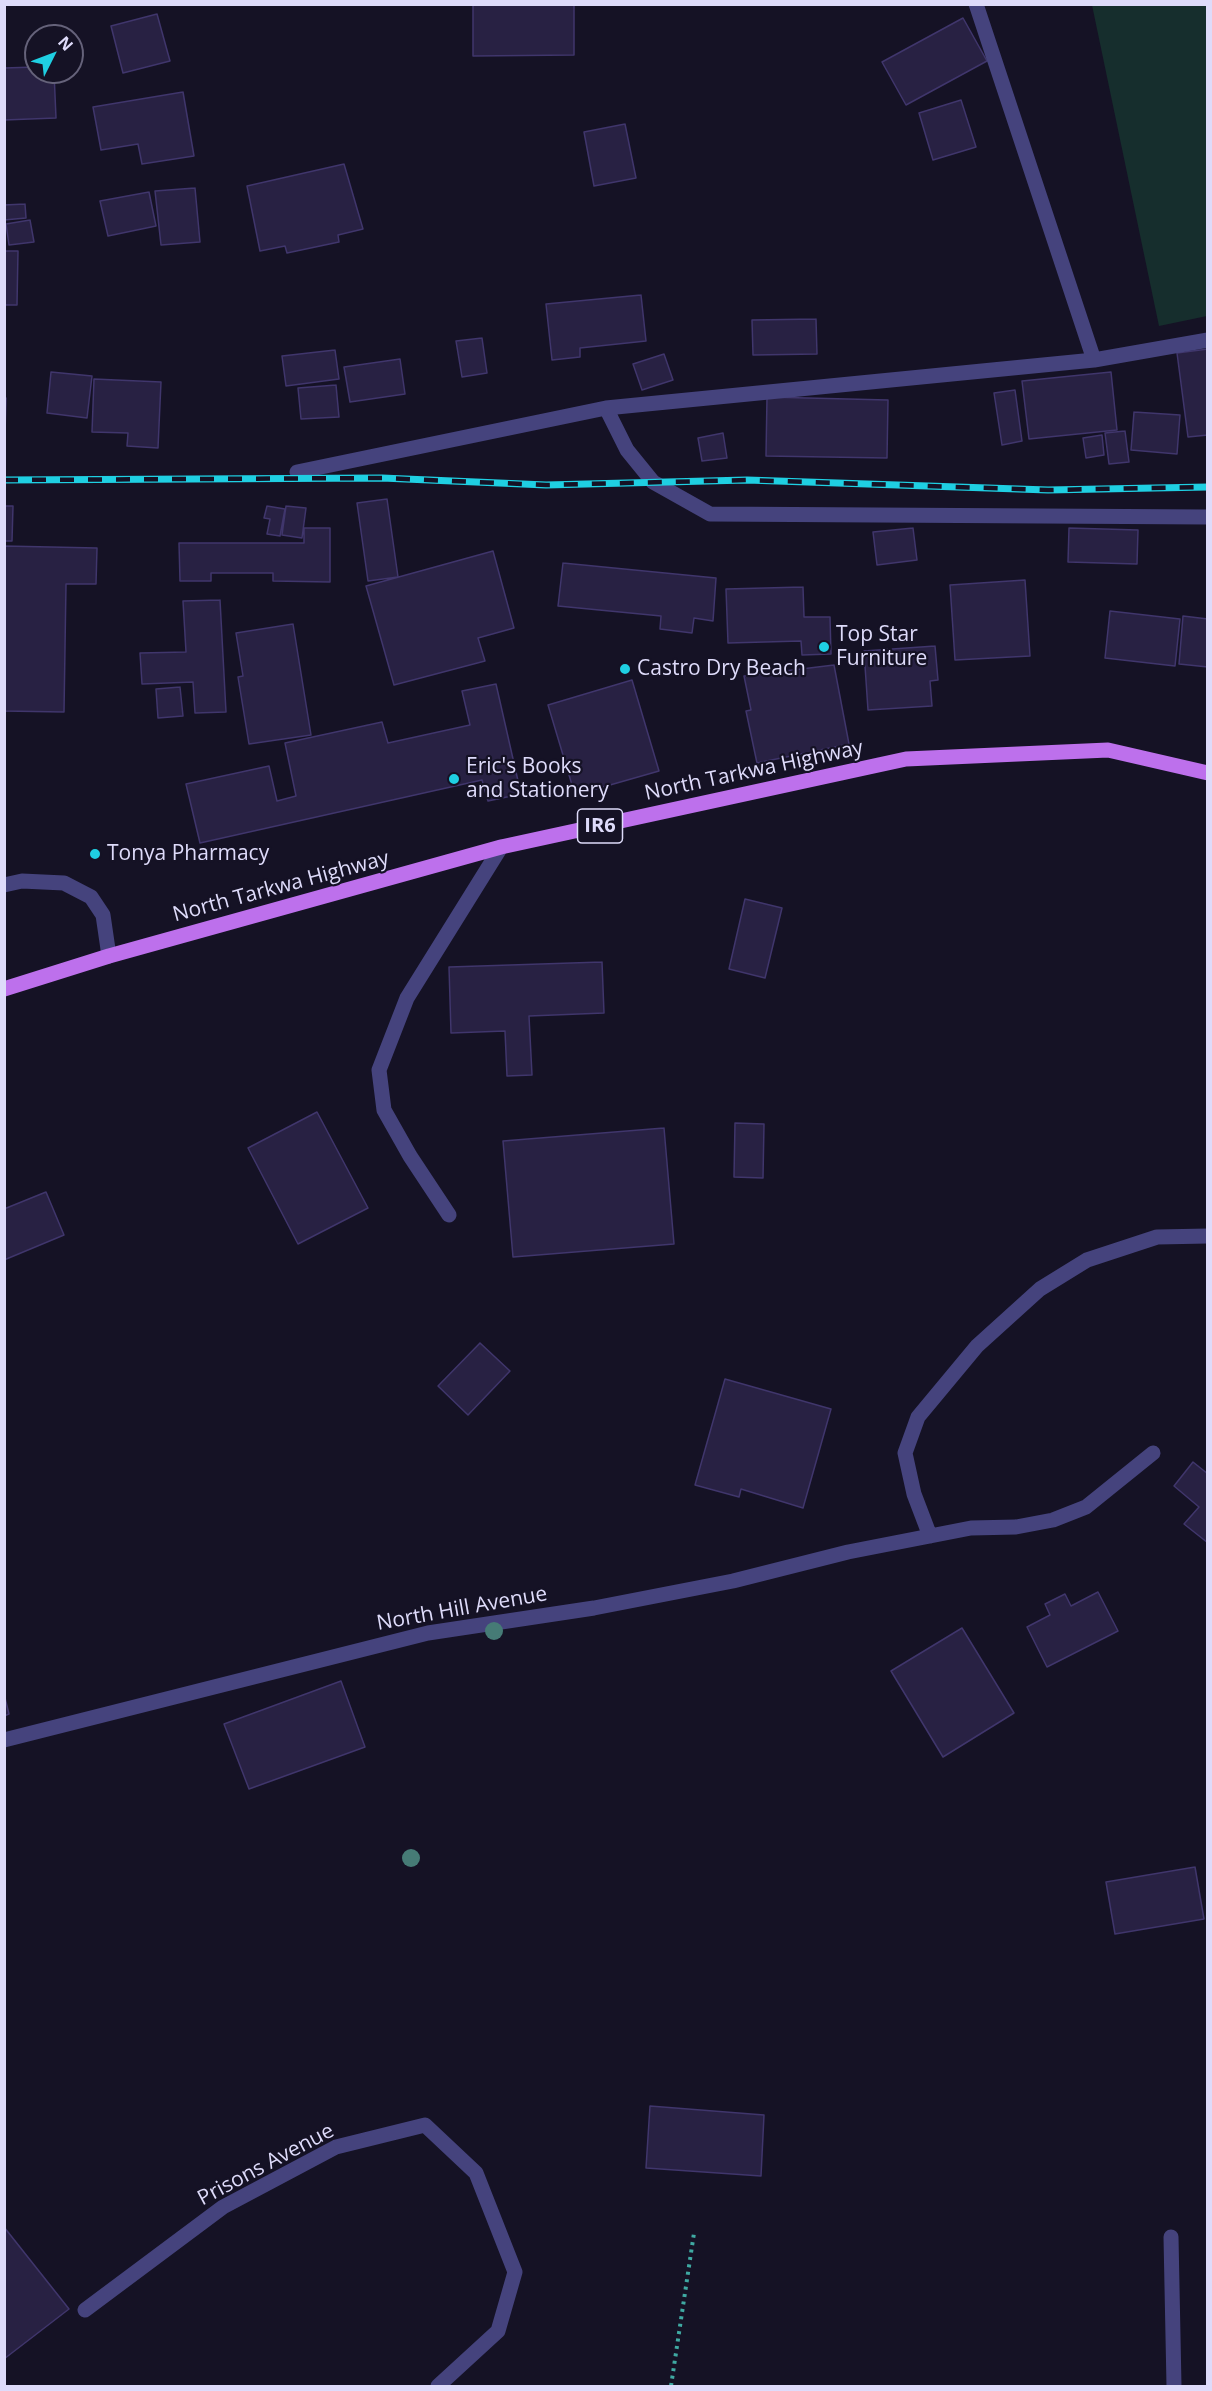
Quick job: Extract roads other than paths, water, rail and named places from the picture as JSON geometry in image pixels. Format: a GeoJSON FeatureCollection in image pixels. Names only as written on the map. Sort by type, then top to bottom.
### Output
{"type":"FeatureCollection","features":[{"type":"Feature","properties":{"kind":"main road","name":"North Tarkwa Highway"},"geometry":{"type":"LineString","coordinates":[[4,989],[109,956],[501,847],[906,759],[1108,750],[1208,772]]}},
{"type":"Feature","properties":{"kind":"street"},"geometry":{"type":"LineString","coordinates":[[976,4],[1094,360]]}},
{"type":"Feature","properties":{"kind":"street"},"geometry":{"type":"LineString","coordinates":[[297,472],[606,408],[1094,360],[1208,340]]}},
{"type":"Feature","properties":{"kind":"street"},"geometry":{"type":"LineString","coordinates":[[606,408],[627,450],[653,482],[710,514],[1208,517]]}},
{"type":"Feature","properties":{"kind":"street"},"geometry":{"type":"LineString","coordinates":[[449,1215],[410,1156],[384,1110],[379,1070],[407,998],[501,847]]}},
{"type":"Feature","properties":{"kind":"street"},"geometry":{"type":"LineString","coordinates":[[4,885],[22,881],[64,883],[92,897],[103,915],[109,956]]}},
{"type":"Feature","properties":{"kind":"street"},"geometry":{"type":"LineString","coordinates":[[930,1536],[914,1494],[905,1454],[918,1417],[976,1346],[1040,1289],[1087,1260],[1157,1237],[1208,1236]]}},
{"type":"Feature","properties":{"kind":"street","name":"North Hill Avenue"},"geometry":{"type":"LineString","coordinates":[[4,1740],[428,1633],[594,1608],[732,1581],[848,1552],[971,1528],[1016,1527],[1053,1520],[1086,1507],[1153,1453]]}},
{"type":"Feature","properties":{"kind":"street","name":"Prisons Avenue"},"geometry":{"type":"LineString","coordinates":[[85,2310],[223,2207],[336,2147],[426,2125],[476,2173],[515,2272],[498,2331],[438,2386]]}},
{"type":"Feature","properties":{"kind":"street"},"geometry":{"type":"LineString","coordinates":[[1171,2237],[1174,2386]]}},
{"type":"Feature","properties":{"kind":"railway"},"geometry":{"type":"LineString","coordinates":[[4,480],[382,478],[546,485],[747,480],[1048,490],[1208,487]]}},
{"type":"Feature","properties":{"kind":"place","name":"Top Star Furniture"},"geometry":{"type":"Point","coordinates":[824,647]}},
{"type":"Feature","properties":{"kind":"place","name":"Castro Dry Beach"},"geometry":{"type":"Point","coordinates":[625,669]}},
{"type":"Feature","properties":{"kind":"place","name":"Eric's Books and Stationery"},"geometry":{"type":"Point","coordinates":[454,779]}},
{"type":"Feature","properties":{"kind":"place","name":"Tonya Pharmacy"},"geometry":{"type":"Point","coordinates":[95,854]}}]}
